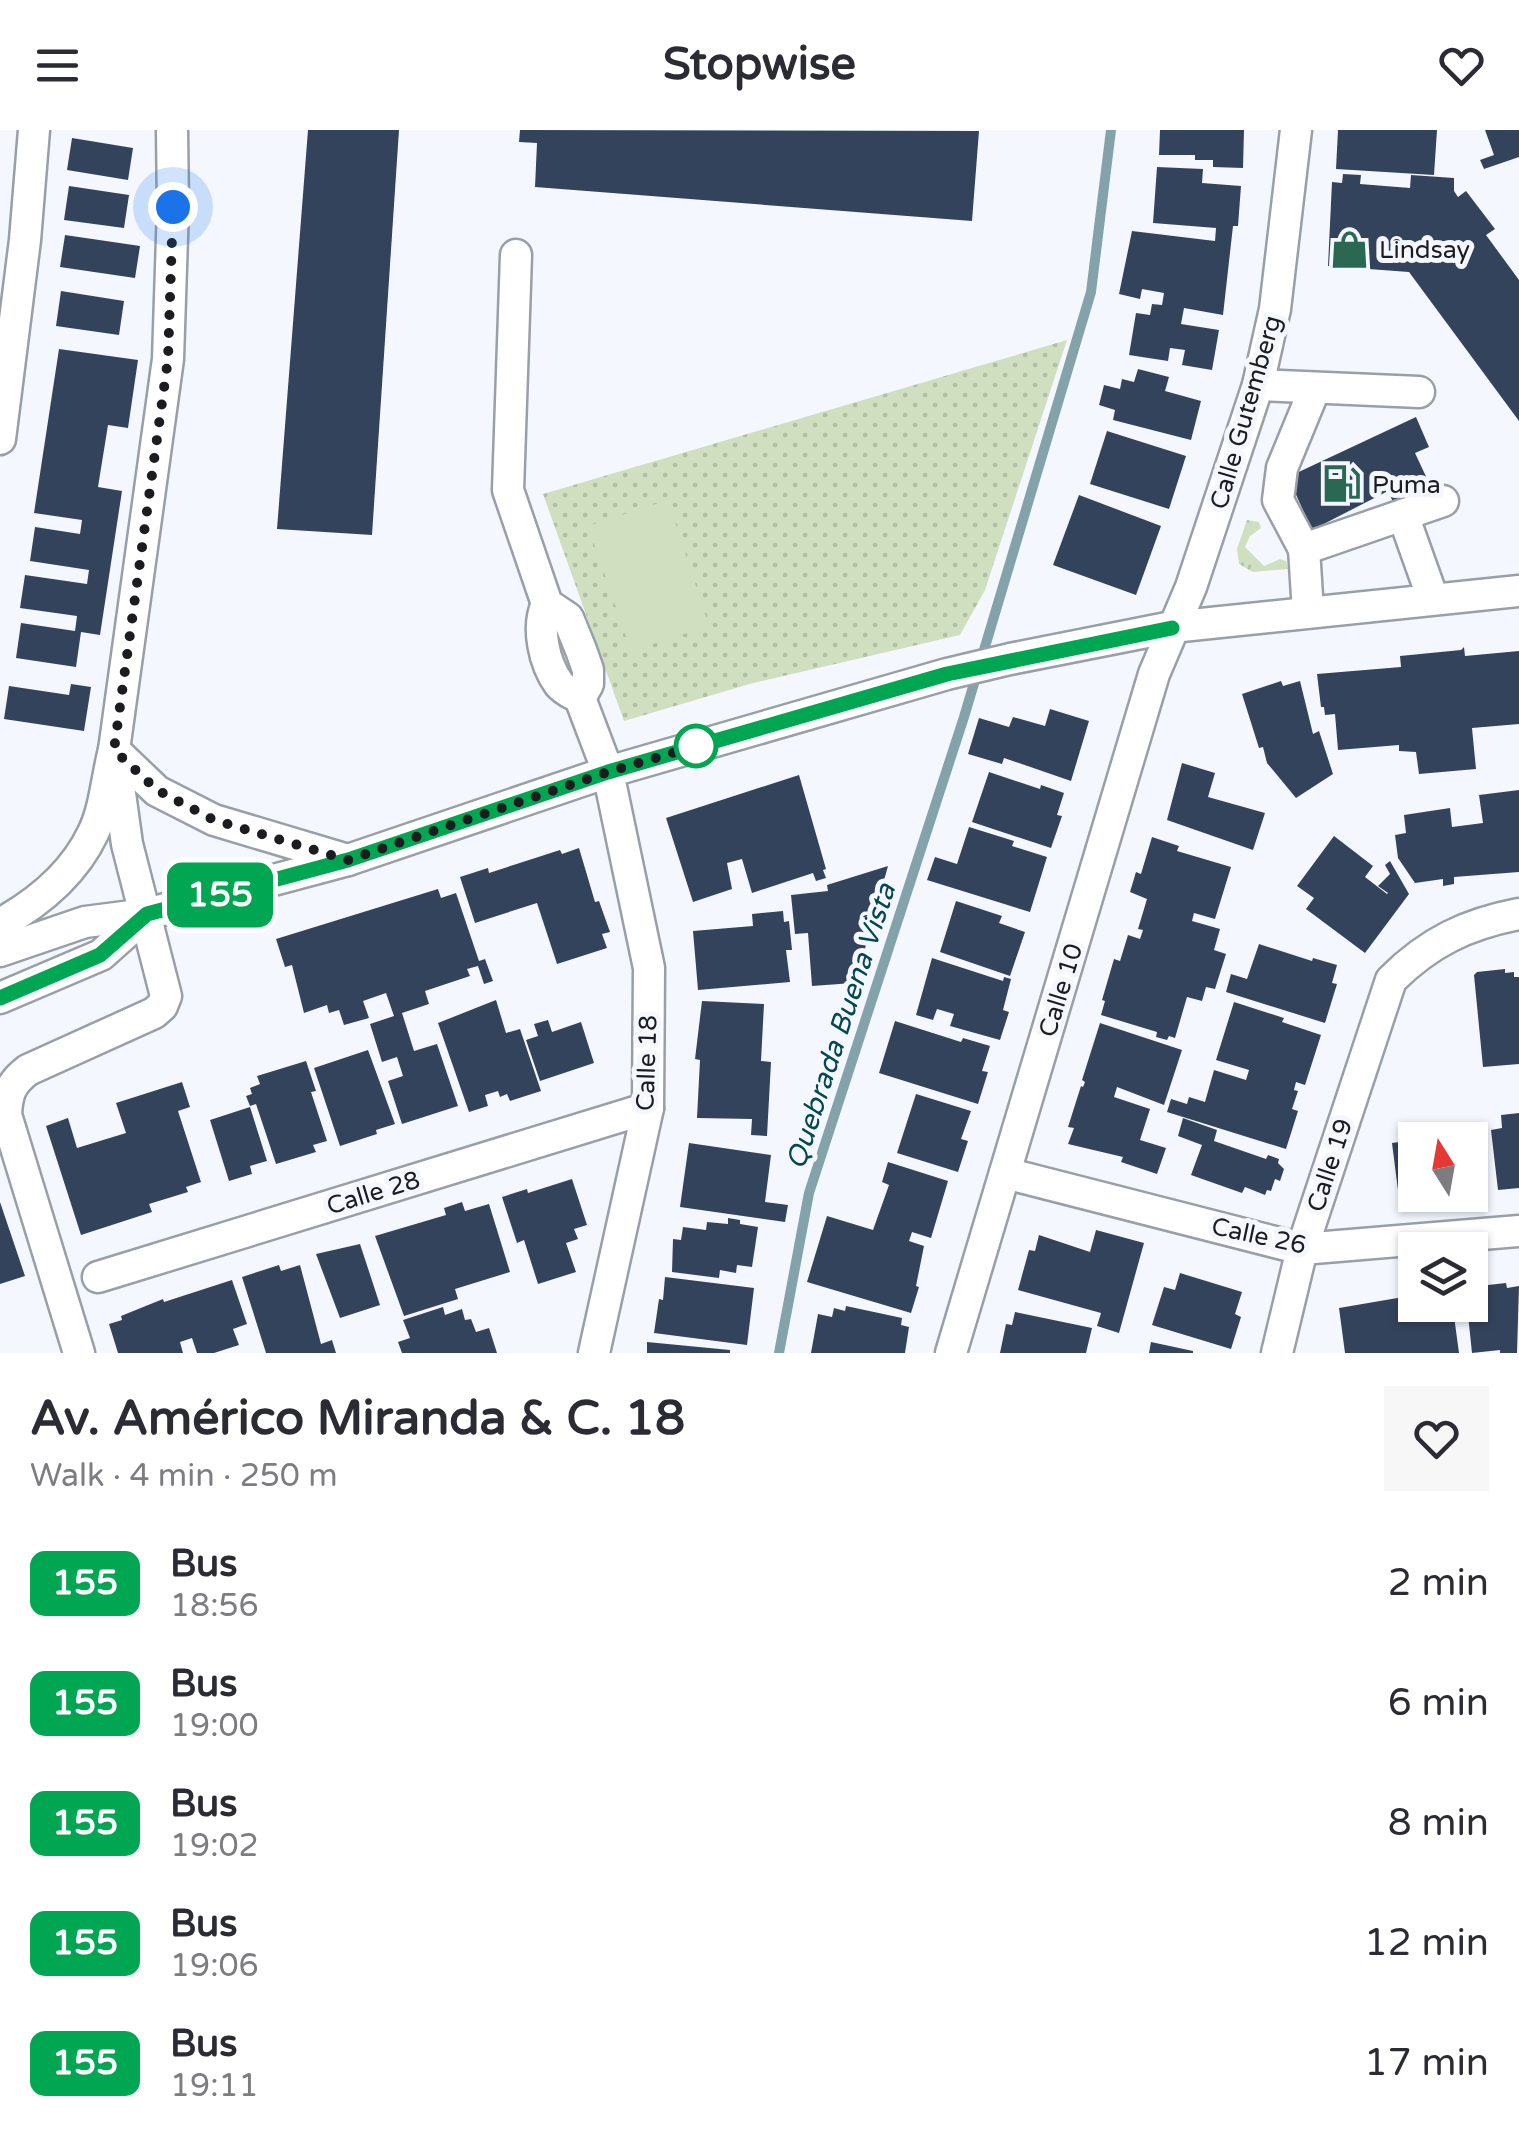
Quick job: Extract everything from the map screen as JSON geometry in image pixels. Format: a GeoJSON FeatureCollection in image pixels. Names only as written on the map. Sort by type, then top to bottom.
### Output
{"type":"FeatureCollection","features":[{"type":"Feature","properties":{"kind":"street"},"geometry":{"type":"LineString","coordinates":[[0,438],[13,238],[34,130]]}},
{"type":"Feature","properties":{"kind":"street"},"geometry":{"type":"LineString","coordinates":[[0,924],[22,912],[68,872],[94,831],[114,750],[168,359],[172,130]]}},
{"type":"Feature","properties":{"kind":"street","name":"Calle Gutemberg"},"geometry":{"type":"LineString","coordinates":[[1172,628],[1191,587],[1258,385],[1275,309],[1296,130]]}},
{"type":"Feature","properties":{"kind":"street","name":"Calle 18"},"geometry":{"type":"LineString","coordinates":[[516,255],[508,490],[547,604],[568,618],[588,670],[588,684],[580,698],[608,772],[649,968],[648,1108],[594,1353]]}},
{"type":"Feature","properties":{"kind":"street"},"geometry":{"type":"LineString","coordinates":[[1258,385],[1418,392]]}},
{"type":"Feature","properties":{"kind":"street"},"geometry":{"type":"LineString","coordinates":[[1308,612],[1304,549],[1278,500],[1282,468],[1314,388]]}},
{"type":"Feature","properties":{"kind":"street"},"geometry":{"type":"LineString","coordinates":[[1304,549],[1443,501]]}},
{"type":"Feature","properties":{"kind":"street"},"geometry":{"type":"LineString","coordinates":[[1403,515],[1432,599]]}},
{"type":"Feature","properties":{"kind":"street"},"geometry":{"type":"LineString","coordinates":[[0,950],[86,922],[147,914],[348,860],[608,772],[1010,659],[1172,628],[1519,591]]}},
{"type":"Feature","properties":{"kind":"street","name":"Calle 10"},"geometry":{"type":"LineString","coordinates":[[951,1353],[1154,674],[1172,628]]}},
{"type":"Feature","properties":{"kind":"street"},"geometry":{"type":"LineString","coordinates":[[114,750],[157,790],[214,820],[348,860]]}},
{"type":"Feature","properties":{"kind":"street"},"geometry":{"type":"LineString","coordinates":[[79,1353],[6,1115],[6,1096],[28,1070],[162,1006],[165,987],[127,844],[114,750]]}},
{"type":"Feature","properties":{"kind":"street"},"geometry":{"type":"LineString","coordinates":[[0,998],[100,955],[147,914]]}},
{"type":"Feature","properties":{"kind":"street","name":"Calle 19"},"geometry":{"type":"LineString","coordinates":[[1277,1353],[1302,1249],[1391,980],[1416,955],[1445,936],[1474,924],[1519,914]]}},
{"type":"Feature","properties":{"kind":"street","name":"Calle 28"},"geometry":{"type":"LineString","coordinates":[[98,1277],[648,1108]]}},
{"type":"Feature","properties":{"kind":"street","name":"Calle 26"},"geometry":{"type":"LineString","coordinates":[[1005,1173],[1302,1249],[1519,1231]]}},
{"type":"Feature","properties":{"kind":"green space"},"geometry":{"type":"Polygon","coordinates":[[[1067,340],[985,590],[960,635],[753,683],[624,721],[543,494],[1067,340]]]}},
{"type":"Feature","properties":{"kind":"green space"},"geometry":{"type":"Polygon","coordinates":[[[668,500],[709,626],[631,651],[588,526],[668,500]]]}},
{"type":"Feature","properties":{"kind":"green space"},"geometry":{"type":"Polygon","coordinates":[[[1247,520],[1259,522],[1261,528],[1250,536],[1245,547],[1264,566],[1280,559],[1286,561],[1288,569],[1253,572],[1239,564],[1237,549],[1247,520]]]}},
{"type":"Feature","properties":{"kind":"building"},"geometry":{"type":"Polygon","coordinates":[[[308,130],[399,130],[372,535],[277,529],[308,130]]]}},
{"type":"Feature","properties":{"kind":"building"},"geometry":{"type":"Polygon","coordinates":[[[520,130],[979,131],[972,221],[535,187],[537,143],[519,142],[520,130]]]}},
{"type":"Feature","properties":{"kind":"building"},"geometry":{"type":"Polygon","coordinates":[[[1160,130],[1244,130],[1243,168],[1213,167],[1213,160],[1195,160],[1195,155],[1159,155],[1160,130]]]}},
{"type":"Feature","properties":{"kind":"building"},"geometry":{"type":"Polygon","coordinates":[[[1338,130],[1437,130],[1434,175],[1336,169],[1338,130]]]}},
{"type":"Feature","properties":{"kind":"building"},"geometry":{"type":"Polygon","coordinates":[[[1485,130],[1519,130],[1519,157],[1484,169],[1480,160],[1494,155],[1485,130]]]}},
{"type":"Feature","properties":{"kind":"building"},"geometry":{"type":"Polygon","coordinates":[[[72,138],[133,148],[128,180],[67,170],[72,138]]]}},
{"type":"Feature","properties":{"kind":"building"},"geometry":{"type":"Polygon","coordinates":[[[1157,167],[1203,169],[1202,183],[1241,186],[1223,315],[1184,308],[1181,324],[1219,330],[1212,370],[1182,365],[1185,350],[1170,348],[1168,361],[1129,355],[1136,313],[1150,315],[1152,304],[1162,305],[1164,293],[1142,289],[1140,299],[1119,294],[1132,231],[1215,241],[1216,228],[1153,223],[1157,167]]]}},
{"type":"Feature","properties":{"kind":"building"},"geometry":{"type":"Polygon","coordinates":[[[1343,174],[1361,175],[1360,184],[1410,188],[1411,175],[1454,178],[1458,197],[1466,191],[1495,229],[1486,235],[1519,280],[1519,421],[1409,272],[1328,266],[1332,182],[1342,183],[1343,174]]]}},
{"type":"Feature","properties":{"kind":"building"},"geometry":{"type":"Polygon","coordinates":[[[69,186],[129,195],[124,228],[64,220],[69,186]]]}},
{"type":"Feature","properties":{"kind":"building"},"geometry":{"type":"Polygon","coordinates":[[[65,235],[140,246],[135,278],[60,267],[65,235]]]}},
{"type":"Feature","properties":{"kind":"building"},"geometry":{"type":"Polygon","coordinates":[[[61,291],[124,301],[119,335],[56,326],[61,291]]]}},
{"type":"Feature","properties":{"kind":"building"},"geometry":{"type":"Polygon","coordinates":[[[59,349],[138,360],[128,428],[108,425],[98,487],[122,491],[100,635],[81,632],[76,667],[16,658],[21,623],[75,631],[77,616],[20,608],[25,575],[87,584],[89,570],[30,561],[35,527],[80,534],[82,520],[34,513],[59,349]]]}},
{"type":"Feature","properties":{"kind":"building"},"geometry":{"type":"Polygon","coordinates":[[[1138,369],[1169,377],[1165,391],[1201,401],[1191,440],[1113,420],[1115,410],[1099,405],[1104,385],[1120,389],[1122,379],[1134,382],[1138,369]]]}},
{"type":"Feature","properties":{"kind":"building"},"geometry":{"type":"Polygon","coordinates":[[[1416,417],[1429,447],[1415,453],[1430,485],[1393,502],[1388,491],[1312,530],[1288,477],[1416,417]]]}},
{"type":"Feature","properties":{"kind":"building"},"geometry":{"type":"Polygon","coordinates":[[[1107,431],[1186,456],[1169,509],[1090,484],[1107,431]]]}},
{"type":"Feature","properties":{"kind":"building"},"geometry":{"type":"Polygon","coordinates":[[[1079,495],[1161,526],[1136,595],[1053,565],[1079,495]]]}},
{"type":"Feature","properties":{"kind":"building"},"geometry":{"type":"Polygon","coordinates":[[[1464,647],[1465,656],[1519,651],[1519,724],[1472,728],[1476,769],[1419,774],[1416,752],[1399,751],[1399,745],[1338,750],[1335,714],[1325,715],[1321,707],[1317,674],[1401,667],[1400,656],[1464,647]]]}},
{"type":"Feature","properties":{"kind":"building"},"geometry":{"type":"Polygon","coordinates":[[[1281,681],[1283,686],[1300,681],[1313,734],[1319,731],[1333,774],[1296,798],[1267,763],[1263,747],[1259,748],[1242,694],[1281,681]]]}},
{"type":"Feature","properties":{"kind":"building"},"geometry":{"type":"Polygon","coordinates":[[[71,684],[91,687],[84,731],[4,719],[9,686],[69,695],[71,684]]]}},
{"type":"Feature","properties":{"kind":"building"},"geometry":{"type":"Polygon","coordinates":[[[1050,709],[1089,721],[1071,781],[1004,758],[1002,764],[968,754],[979,718],[1009,727],[1013,717],[1045,726],[1050,709]]]}},
{"type":"Feature","properties":{"kind":"building"},"geometry":{"type":"Polygon","coordinates":[[[1182,763],[1215,773],[1208,797],[1265,813],[1253,850],[1167,820],[1182,763]]]}},
{"type":"Feature","properties":{"kind":"building"},"geometry":{"type":"Polygon","coordinates":[[[989,772],[1064,793],[1057,815],[1062,816],[1051,848],[972,822],[989,772]]]}},
{"type":"Feature","properties":{"kind":"building"},"geometry":{"type":"Polygon","coordinates":[[[799,775],[826,878],[816,881],[813,873],[752,893],[742,859],[727,863],[732,889],[693,902],[666,818],[799,775]]]}},
{"type":"Feature","properties":{"kind":"building"},"geometry":{"type":"Polygon","coordinates":[[[1519,790],[1519,872],[1454,877],[1454,884],[1443,886],[1443,879],[1415,883],[1398,858],[1395,835],[1406,833],[1404,815],[1450,808],[1452,827],[1483,823],[1479,795],[1519,790]]]}},
{"type":"Feature","properties":{"kind":"building"},"geometry":{"type":"Polygon","coordinates":[[[969,827],[1014,841],[1012,846],[1047,857],[1030,912],[927,880],[935,857],[957,864],[969,827]]]}},
{"type":"Feature","properties":{"kind":"building"},"geometry":{"type":"Polygon","coordinates":[[[1334,836],[1373,866],[1365,877],[1387,894],[1378,886],[1390,874],[1385,865],[1390,861],[1409,894],[1365,953],[1306,909],[1314,898],[1297,886],[1334,836]]]}},
{"type":"Feature","properties":{"kind":"building"},"geometry":{"type":"Polygon","coordinates":[[[1152,837],[1179,846],[1177,851],[1231,867],[1215,919],[1194,913],[1192,921],[1220,929],[1214,950],[1226,954],[1215,989],[1206,987],[1202,1001],[1187,997],[1175,1038],[1169,1036],[1167,1040],[1156,1037],[1157,1032],[1101,1015],[1114,959],[1120,961],[1128,935],[1140,939],[1143,930],[1138,929],[1147,899],[1130,892],[1136,872],[1141,874],[1152,837]]]}},
{"type":"Feature","properties":{"kind":"building"},"geometry":{"type":"Polygon","coordinates":[[[579,848],[595,902],[599,901],[610,932],[602,934],[607,948],[557,964],[537,903],[475,923],[460,877],[579,848]]]}},
{"type":"Feature","properties":{"kind":"building"},"geometry":{"type":"Polygon","coordinates":[[[888,866],[861,963],[853,965],[853,983],[812,986],[808,933],[795,934],[791,895],[828,891],[827,885],[888,866]]]}},
{"type":"Feature","properties":{"kind":"building"},"geometry":{"type":"Polygon","coordinates":[[[438,889],[441,898],[456,893],[479,961],[485,959],[493,981],[484,984],[478,966],[467,969],[470,976],[425,991],[429,1004],[402,1013],[414,1051],[437,1044],[458,1106],[402,1124],[388,1081],[403,1076],[397,1057],[382,1062],[370,1024],[394,1016],[386,993],[363,1001],[369,1018],[344,1025],[339,1010],[329,1013],[327,1005],[304,1013],[292,965],[285,967],[276,939],[438,889]]]}},
{"type":"Feature","properties":{"kind":"building"},"geometry":{"type":"Polygon","coordinates":[[[956,901],[1002,916],[999,923],[1025,932],[1010,976],[940,952],[956,901]]]}},
{"type":"Feature","properties":{"kind":"building"},"geometry":{"type":"Polygon","coordinates":[[[783,911],[784,922],[789,921],[792,950],[786,950],[790,982],[698,990],[693,931],[753,926],[752,914],[783,911]]]}},
{"type":"Feature","properties":{"kind":"building"},"geometry":{"type":"Polygon","coordinates":[[[1259,944],[1337,965],[1332,983],[1337,984],[1325,1023],[1226,992],[1231,974],[1247,979],[1259,944]]]}},
{"type":"Feature","properties":{"kind":"building"},"geometry":{"type":"Polygon","coordinates":[[[932,958],[1003,981],[1004,977],[1011,979],[1003,1010],[1009,1012],[1000,1040],[950,1026],[954,1014],[937,1009],[933,1020],[916,1015],[932,958]]]}},
{"type":"Feature","properties":{"kind":"building"},"geometry":{"type":"Polygon","coordinates":[[[1505,969],[1505,973],[1514,972],[1514,977],[1519,977],[1519,1064],[1483,1067],[1474,975],[1505,969]]]}},
{"type":"Feature","properties":{"kind":"building"},"geometry":{"type":"Polygon","coordinates":[[[496,1000],[506,1033],[520,1029],[541,1091],[510,1101],[507,1094],[500,1097],[498,1091],[485,1095],[488,1106],[469,1112],[438,1023],[496,1000]]]}},
{"type":"Feature","properties":{"kind":"building"},"geometry":{"type":"Polygon","coordinates":[[[702,1001],[764,1004],[761,1061],[771,1062],[767,1136],[751,1135],[752,1119],[697,1118],[700,1060],[695,1059],[702,1001]]]}},
{"type":"Feature","properties":{"kind":"building"},"geometry":{"type":"Polygon","coordinates":[[[1234,1002],[1321,1035],[1305,1085],[1296,1082],[1294,1090],[1298,1091],[1292,1109],[1298,1111],[1286,1149],[1167,1112],[1171,1099],[1187,1104],[1189,1097],[1205,1102],[1214,1070],[1246,1080],[1249,1070],[1216,1060],[1234,1002]]]}},
{"type":"Feature","properties":{"kind":"building"},"geometry":{"type":"Polygon","coordinates":[[[548,1020],[552,1032],[581,1022],[594,1063],[540,1081],[526,1040],[538,1036],[534,1024],[548,1020]]]}},
{"type":"Feature","properties":{"kind":"building"},"geometry":{"type":"Polygon","coordinates":[[[895,1021],[961,1042],[963,1038],[990,1046],[982,1071],[988,1072],[978,1104],[879,1073],[895,1021]]]}},
{"type":"Feature","properties":{"kind":"building"},"geometry":{"type":"Polygon","coordinates":[[[1100,1023],[1182,1050],[1164,1105],[1117,1087],[1114,1097],[1150,1109],[1140,1140],[1166,1148],[1157,1174],[1121,1162],[1123,1157],[1068,1144],[1074,1128],[1068,1127],[1085,1082],[1082,1080],[1100,1023]]]}},
{"type":"Feature","properties":{"kind":"building"},"geometry":{"type":"Polygon","coordinates":[[[368,1050],[395,1124],[340,1146],[314,1068],[368,1050]]]}},
{"type":"Feature","properties":{"kind":"building"},"geometry":{"type":"Polygon","coordinates":[[[306,1061],[316,1091],[311,1092],[327,1141],[313,1145],[316,1152],[276,1164],[256,1104],[250,1106],[246,1096],[252,1094],[250,1088],[260,1084],[257,1076],[306,1061]]]}},
{"type":"Feature","properties":{"kind":"building"},"geometry":{"type":"Polygon","coordinates":[[[182,1082],[190,1107],[178,1111],[201,1182],[186,1187],[188,1192],[149,1204],[152,1212],[81,1235],[46,1126],[68,1118],[77,1148],[126,1133],[116,1103],[182,1082]]]}},
{"type":"Feature","properties":{"kind":"building"},"geometry":{"type":"Polygon","coordinates":[[[916,1094],[971,1111],[961,1139],[968,1141],[958,1172],[897,1153],[916,1094]]]}},
{"type":"Feature","properties":{"kind":"building"},"geometry":{"type":"Polygon","coordinates":[[[250,1107],[267,1161],[250,1166],[252,1174],[229,1181],[210,1120],[250,1107]]]}},
{"type":"Feature","properties":{"kind":"building"},"geometry":{"type":"Polygon","coordinates":[[[1519,1113],[1519,1188],[1498,1190],[1491,1130],[1502,1128],[1501,1115],[1519,1113]]]}},
{"type":"Feature","properties":{"kind":"building"},"geometry":{"type":"Polygon","coordinates":[[[1183,1118],[1217,1130],[1214,1141],[1266,1159],[1268,1155],[1279,1159],[1284,1169],[1280,1181],[1275,1179],[1265,1195],[1245,1187],[1242,1193],[1191,1175],[1202,1145],[1178,1136],[1183,1118]]]}},
{"type":"Feature","properties":{"kind":"building"},"geometry":{"type":"Polygon","coordinates":[[[1398,1142],[1398,1190],[1392,1143],[1398,1142]]]}},
{"type":"Feature","properties":{"kind":"building"},"geometry":{"type":"Polygon","coordinates":[[[689,1143],[771,1155],[765,1202],[788,1205],[785,1222],[680,1207],[689,1143]]]}},
{"type":"Feature","properties":{"kind":"building"},"geometry":{"type":"Polygon","coordinates":[[[888,1162],[948,1181],[931,1238],[912,1232],[909,1241],[924,1246],[911,1313],[807,1282],[827,1216],[873,1230],[889,1185],[882,1182],[888,1162]]]}},
{"type":"Feature","properties":{"kind":"building"},"geometry":{"type":"Polygon","coordinates":[[[572,1179],[587,1225],[574,1229],[578,1239],[566,1243],[576,1272],[538,1284],[524,1240],[517,1243],[502,1197],[572,1179]]]}},
{"type":"Feature","properties":{"kind":"building"},"geometry":{"type":"Polygon","coordinates":[[[0,1202],[25,1276],[0,1284],[0,1202]]]}},
{"type":"Feature","properties":{"kind":"building"},"geometry":{"type":"Polygon","coordinates":[[[462,1202],[465,1211],[489,1204],[510,1272],[455,1289],[458,1299],[404,1316],[375,1236],[446,1215],[444,1208],[462,1202]]]}},
{"type":"Feature","properties":{"kind":"building"},"geometry":{"type":"Polygon","coordinates":[[[728,1218],[758,1227],[752,1267],[737,1265],[736,1273],[720,1270],[719,1278],[672,1272],[673,1239],[681,1240],[683,1227],[706,1230],[707,1222],[728,1224],[728,1218]]]}},
{"type":"Feature","properties":{"kind":"building"},"geometry":{"type":"Polygon","coordinates":[[[1096,1230],[1144,1243],[1119,1333],[1097,1326],[1101,1313],[1018,1290],[1029,1250],[1035,1251],[1039,1235],[1090,1252],[1096,1230]]]}},
{"type":"Feature","properties":{"kind":"building"},"geometry":{"type":"Polygon","coordinates":[[[360,1244],[380,1305],[340,1318],[316,1254],[360,1244]]]}},
{"type":"Feature","properties":{"kind":"building"},"geometry":{"type":"Polygon","coordinates":[[[279,1265],[281,1271],[300,1265],[321,1344],[332,1340],[336,1353],[266,1353],[242,1277],[279,1265]]]}},
{"type":"Feature","properties":{"kind":"building"},"geometry":{"type":"Polygon","coordinates":[[[1180,1273],[1242,1292],[1235,1314],[1241,1317],[1231,1349],[1152,1325],[1164,1287],[1175,1290],[1180,1273]]]}},
{"type":"Feature","properties":{"kind":"building"},"geometry":{"type":"Polygon","coordinates":[[[665,1277],[754,1288],[747,1345],[654,1333],[665,1277]]]}},
{"type":"Feature","properties":{"kind":"building"},"geometry":{"type":"Polygon","coordinates":[[[232,1280],[247,1324],[233,1329],[239,1345],[214,1353],[197,1353],[192,1338],[180,1342],[183,1353],[118,1353],[109,1324],[122,1320],[121,1316],[163,1299],[164,1302],[232,1280]]]}},
{"type":"Feature","properties":{"kind":"building"},"geometry":{"type":"Polygon","coordinates":[[[1488,1285],[1519,1286],[1517,1353],[1472,1353],[1469,1322],[1488,1322],[1488,1285]]]}},
{"type":"Feature","properties":{"kind":"building"},"geometry":{"type":"Polygon","coordinates":[[[1398,1298],[1398,1322],[1455,1322],[1459,1353],[1345,1353],[1339,1308],[1398,1298]]]}},
{"type":"Feature","properties":{"kind":"building"},"geometry":{"type":"Polygon","coordinates":[[[846,1306],[902,1318],[901,1325],[909,1327],[905,1353],[811,1353],[818,1314],[832,1317],[834,1308],[845,1311],[846,1306]]]}},
{"type":"Feature","properties":{"kind":"building"},"geometry":{"type":"Polygon","coordinates":[[[443,1307],[445,1315],[462,1309],[465,1320],[471,1319],[476,1332],[489,1328],[497,1353],[402,1353],[398,1342],[410,1338],[403,1320],[443,1307]]]}},
{"type":"Feature","properties":{"kind":"building"},"geometry":{"type":"Polygon","coordinates":[[[1015,1312],[1092,1328],[1086,1353],[1000,1353],[1006,1324],[1012,1325],[1015,1312]]]}},
{"type":"Feature","properties":{"kind":"building"},"geometry":{"type":"Polygon","coordinates":[[[647,1342],[730,1350],[730,1353],[647,1353],[647,1342]]]}},
{"type":"Feature","properties":{"kind":"building"},"geometry":{"type":"Polygon","coordinates":[[[1151,1342],[1193,1351],[1193,1353],[1149,1353],[1151,1342]]]}},
{"type":"Feature","properties":{"kind":"waterway","name":"Quebrada Buena Vista"},"geometry":{"type":"LineString","coordinates":[[779,1353],[809,1193],[964,717],[1091,292],[1111,130]]}},
{"type":"Feature","properties":{"kind":"bus line","name":"155"},"geometry":{"type":"LineString","coordinates":[[0,998],[100,955],[147,914],[348,860],[608,772],[947,674],[1172,628]]}},
{"type":"Feature","properties":{"kind":"place","name":"Lindsay"},"geometry":{"type":"Point","coordinates":[1349,249]}},
{"type":"Feature","properties":{"kind":"place","name":"Puma"},"geometry":{"type":"Point","coordinates":[1342,484]}},
{"type":"Feature","properties":{"kind":"route"},"geometry":{"type":"LineString","coordinates":[[173,207],[168,359],[114,750],[157,790],[214,820],[348,860],[696,746]]}}]}
